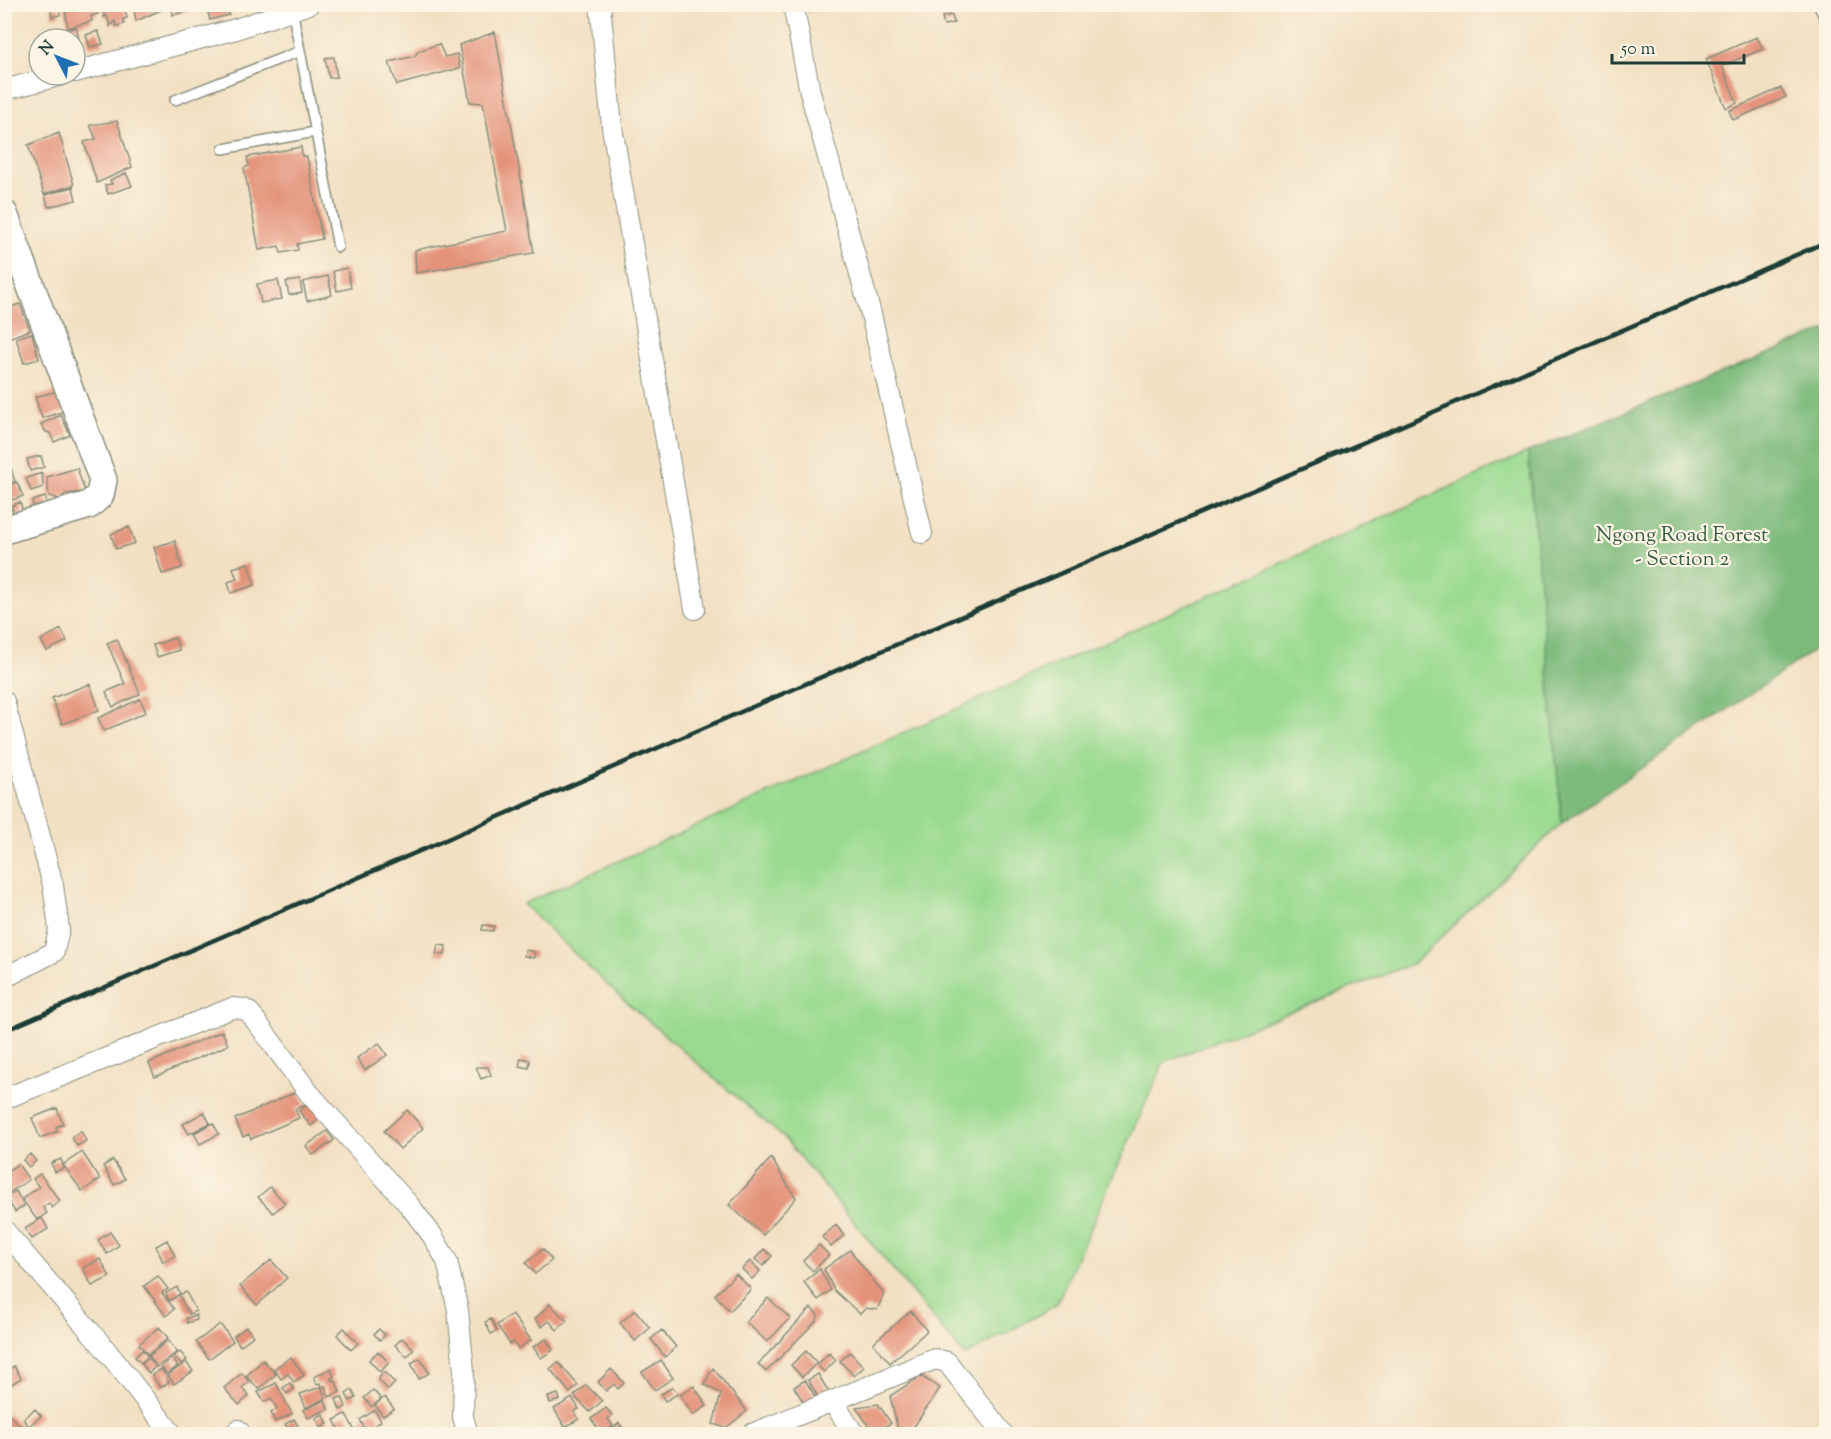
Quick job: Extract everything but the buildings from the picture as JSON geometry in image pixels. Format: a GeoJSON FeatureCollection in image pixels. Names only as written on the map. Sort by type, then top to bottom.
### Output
{"type":"FeatureCollection","features":[{"type":"Feature","properties":{"kind":"main road"},"geometry":{"type":"LineString","coordinates":[[4,214],[103,480],[100,495],[89,505],[4,530]]}},
{"type":"Feature","properties":{"kind":"street"},"geometry":{"type":"LineString","coordinates":[[600,4],[612,127],[695,609]]}},
{"type":"Feature","properties":{"kind":"street"},"geometry":{"type":"LineString","coordinates":[[793,4],[810,92],[871,314],[922,533]]}},
{"type":"Feature","properties":{"kind":"street"},"geometry":{"type":"LineString","coordinates":[[87,69],[236,28],[300,7]]}},
{"type":"Feature","properties":{"kind":"street"},"geometry":{"type":"LineString","coordinates":[[4,90],[27,84]]}},
{"type":"Feature","properties":{"kind":"street"},"geometry":{"type":"LineString","coordinates":[[4,701],[53,885],[59,929],[54,952],[4,978]]}},
{"type":"Feature","properties":{"kind":"street"},"geometry":{"type":"LineString","coordinates":[[4,1099],[232,1008],[244,1009],[250,1013],[309,1093],[409,1205],[432,1235],[447,1261],[458,1310],[464,1371],[464,1417],[468,1434]]}},
{"type":"Feature","properties":{"kind":"street"},"geometry":{"type":"LineString","coordinates":[[4,1230],[106,1350],[172,1434]]}},
{"type":"Feature","properties":{"kind":"street"},"geometry":{"type":"LineString","coordinates":[[752,1434],[930,1360],[941,1359],[947,1362],[1003,1434]]}},
{"type":"Feature","properties":{"kind":"street"},"geometry":{"type":"LineString","coordinates":[[833,1402],[854,1434]]}},
{"type":"Feature","properties":{"kind":"lane"},"geometry":{"type":"LineString","coordinates":[[1818,4],[1827,21]]}},
{"type":"Feature","properties":{"kind":"lane"},"geometry":{"type":"LineString","coordinates":[[300,7],[300,51],[338,247]]}},
{"type":"Feature","properties":{"kind":"lane"},"geometry":{"type":"LineString","coordinates":[[176,100],[300,51]]}},
{"type":"Feature","properties":{"kind":"lane"},"geometry":{"type":"LineString","coordinates":[[222,149],[315,132]]}},
{"type":"Feature","properties":{"kind":"green space","name":"Ngong Road Forest - Section 2"},"geometry":{"type":"Polygon","coordinates":[[[1826,330],[1826,642],[1562,823],[1528,452],[1826,330]]]}},
{"type":"Feature","properties":{"kind":"green space"},"geometry":{"type":"Polygon","coordinates":[[[1528,452],[1562,823],[1414,963],[1164,1062],[1056,1305],[965,1356],[784,1138],[616,993],[523,904],[1528,452]]]}},
{"type":"Feature","properties":{"kind":"railway"},"geometry":{"type":"LineString","coordinates":[[4,1031],[1826,242]]}}]}
